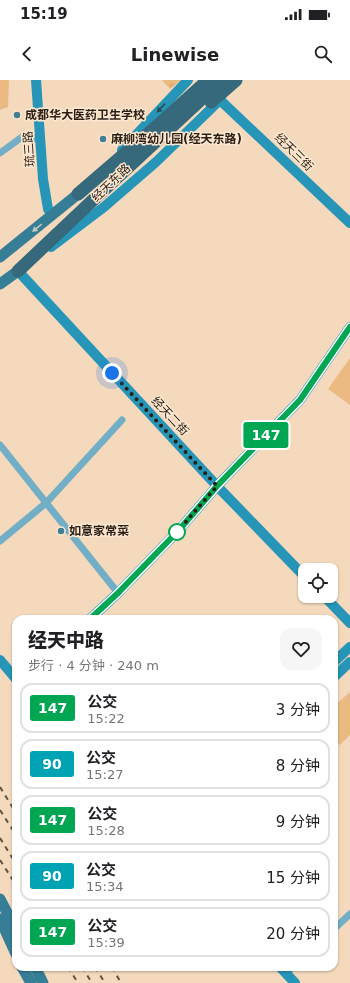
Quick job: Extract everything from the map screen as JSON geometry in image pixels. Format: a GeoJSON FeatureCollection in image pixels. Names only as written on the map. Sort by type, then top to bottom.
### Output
{"type":"FeatureCollection","features":[{"type":"Feature","properties":{"kind":"highway"},"geometry":{"type":"LineString","coordinates":[[157,126],[201,80]]}},
{"type":"Feature","properties":{"kind":"highway","name":"经天东路"},"geometry":{"type":"LineString","coordinates":[[78,194],[208,80]]}},
{"type":"Feature","properties":{"kind":"highway","name":"经天东路"},"geometry":{"type":"LineString","coordinates":[[18,271],[222,80]]}},
{"type":"Feature","properties":{"kind":"highway"},"geometry":{"type":"LineString","coordinates":[[58,234],[100,202],[236,80]]}},
{"type":"Feature","properties":{"kind":"main road","name":"经天东路"},"geometry":{"type":"LineString","coordinates":[[0,257],[78,194]]}},
{"type":"Feature","properties":{"kind":"main road","name":"经天东路"},"geometry":{"type":"LineString","coordinates":[[0,284],[18,271]]}},
{"type":"Feature","properties":{"kind":"main road"},"geometry":{"type":"LineString","coordinates":[[0,899],[12,922]]}},
{"type":"Feature","properties":{"kind":"main road"},"geometry":{"type":"LineString","coordinates":[[0,919],[12,945]]}},
{"type":"Feature","properties":{"kind":"main road"},"geometry":{"type":"LineString","coordinates":[[24,971],[31,983]]}},
{"type":"Feature","properties":{"kind":"main road"},"geometry":{"type":"LineString","coordinates":[[37,971],[43,983]]}},
{"type":"Feature","properties":{"kind":"street","name":"琉三路"},"geometry":{"type":"LineString","coordinates":[[36,80],[43,179],[48,209],[52,215]]}},
{"type":"Feature","properties":{"kind":"street"},"geometry":{"type":"LineString","coordinates":[[78,194],[188,80]]}},
{"type":"Feature","properties":{"kind":"street"},"geometry":{"type":"LineString","coordinates":[[18,271],[104,207],[156,162],[240,80]]}},
{"type":"Feature","properties":{"kind":"street","name":"经天三街"},"geometry":{"type":"LineString","coordinates":[[220,100],[350,223]]}},
{"type":"Feature","properties":{"kind":"street"},"geometry":{"type":"LineString","coordinates":[[0,153],[22,137],[41,139]]}},
{"type":"Feature","properties":{"kind":"street","name":"经天二街"},"geometry":{"type":"LineString","coordinates":[[18,271],[217,486],[298,570]]}},
{"type":"Feature","properties":{"kind":"street"},"geometry":{"type":"LineString","coordinates":[[94,615],[118,593],[179,530],[217,486],[300,400],[350,327]]}},
{"type":"Feature","properties":{"kind":"street"},"geometry":{"type":"LineString","coordinates":[[0,541],[46,504],[122,420]]}},
{"type":"Feature","properties":{"kind":"street"},"geometry":{"type":"LineString","coordinates":[[0,445],[118,593]]}},
{"type":"Feature","properties":{"kind":"street"},"geometry":{"type":"LineString","coordinates":[[331,603],[350,623]]}},
{"type":"Feature","properties":{"kind":"street"},"geometry":{"type":"LineString","coordinates":[[338,658],[350,647]]}},
{"type":"Feature","properties":{"kind":"street"},"geometry":{"type":"LineString","coordinates":[[0,660],[12,674]]}},
{"type":"Feature","properties":{"kind":"street"},"geometry":{"type":"LineString","coordinates":[[338,673],[350,662]]}},
{"type":"Feature","properties":{"kind":"street"},"geometry":{"type":"LineString","coordinates":[[338,925],[350,914]]}},
{"type":"Feature","properties":{"kind":"street"},"geometry":{"type":"LineString","coordinates":[[287,971],[295,983]]}},
{"type":"Feature","properties":{"kind":"green space"},"geometry":{"type":"Polygon","coordinates":[[[0,80],[9,80],[8,107],[0,110],[0,80]]]}},
{"type":"Feature","properties":{"kind":"green space"},"geometry":{"type":"Polygon","coordinates":[[[162,80],[181,80],[170,89],[162,80]]]}},
{"type":"Feature","properties":{"kind":"green space"},"geometry":{"type":"Polygon","coordinates":[[[350,358],[350,405],[328,389],[350,358]]]}},
{"type":"Feature","properties":{"kind":"green space"},"geometry":{"type":"Polygon","coordinates":[[[350,692],[350,735],[340,745],[338,743],[338,702],[350,692]]]}},
{"type":"Feature","properties":{"kind":"railway"},"geometry":{"type":"LineString","coordinates":[[0,787],[12,806]]}},
{"type":"Feature","properties":{"kind":"railway"},"geometry":{"type":"LineString","coordinates":[[0,810],[12,829]]}},
{"type":"Feature","properties":{"kind":"railway"},"geometry":{"type":"LineString","coordinates":[[0,838],[12,858]]}},
{"type":"Feature","properties":{"kind":"railway"},"geometry":{"type":"LineString","coordinates":[[0,860],[12,879]]}},
{"type":"Feature","properties":{"kind":"railway"},"geometry":{"type":"LineString","coordinates":[[70,971],[78,983]]}},
{"type":"Feature","properties":{"kind":"railway"},"geometry":{"type":"LineString","coordinates":[[84,971],[92,983]]}},
{"type":"Feature","properties":{"kind":"railway"},"geometry":{"type":"LineString","coordinates":[[98,971],[105,983]]}},
{"type":"Feature","properties":{"kind":"railway"},"geometry":{"type":"LineString","coordinates":[[114,971],[121,983]]}},
{"type":"Feature","properties":{"kind":"bus line","name":"147"},"geometry":{"type":"LineString","coordinates":[[94,615],[118,593],[179,530],[217,486],[300,400],[350,327]]}},
{"type":"Feature","properties":{"kind":"place","name":"成都华大医药卫生学校"},"geometry":{"type":"Point","coordinates":[17,115]}},
{"type":"Feature","properties":{"kind":"place","name":"麻柳湾幼儿园(经天东路)"},"geometry":{"type":"Point","coordinates":[103,139]}},
{"type":"Feature","properties":{"kind":"place","name":"如意家常菜"},"geometry":{"type":"Point","coordinates":[61,531]}},
{"type":"Feature","properties":{"kind":"route"},"geometry":{"type":"LineString","coordinates":[[112,373],[217,486],[177,532]]}}]}
